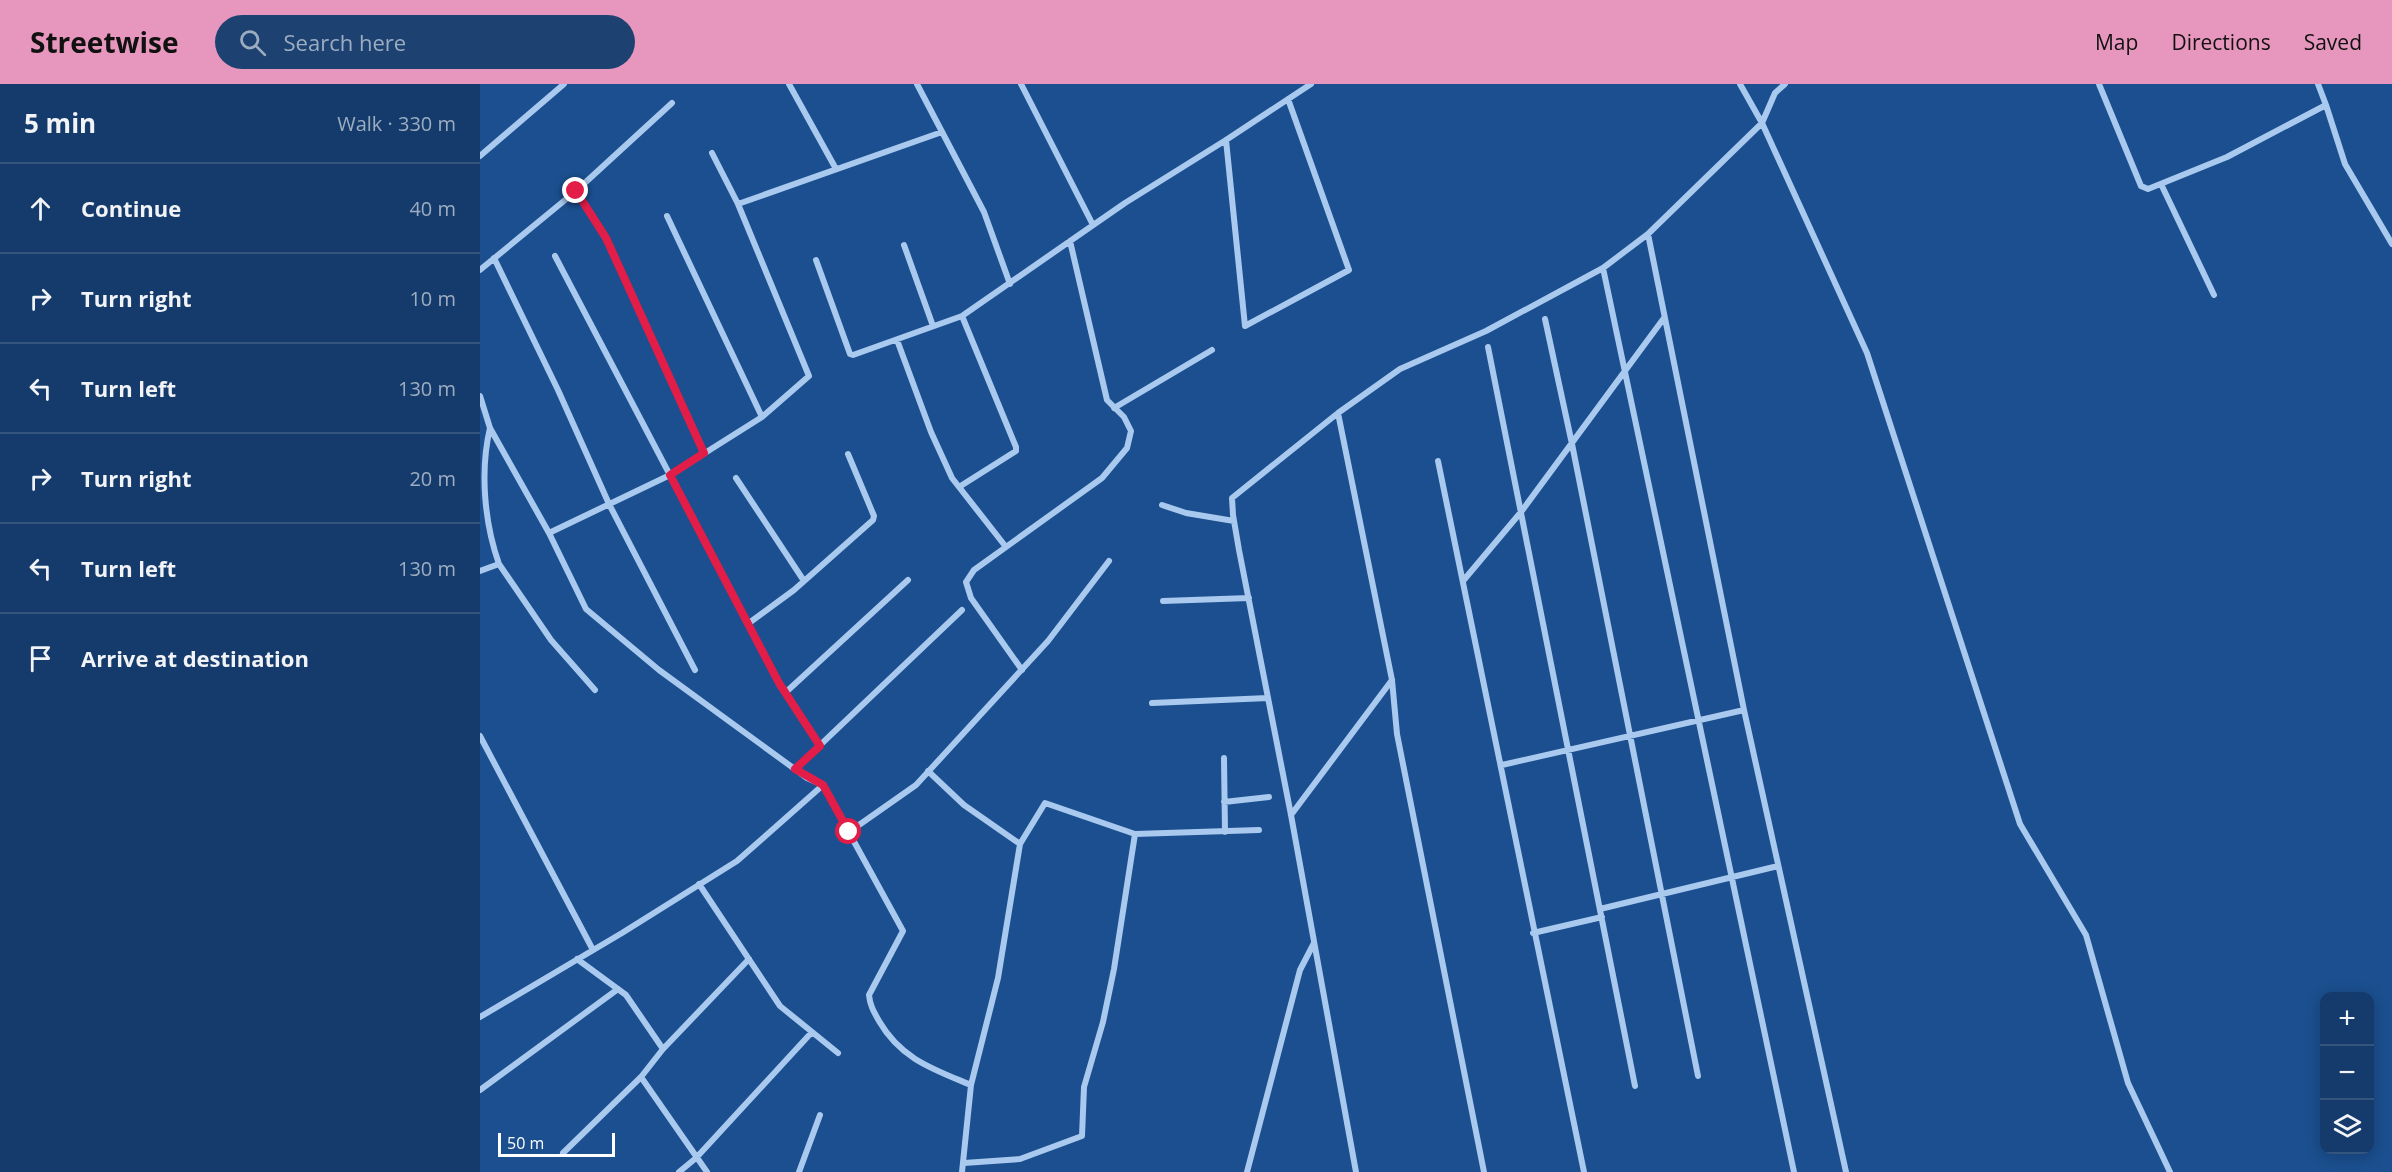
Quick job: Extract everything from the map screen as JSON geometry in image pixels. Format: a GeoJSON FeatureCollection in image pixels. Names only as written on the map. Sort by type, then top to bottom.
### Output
{"type":"FeatureCollection","features":[{"type":"Feature","properties":{"kind":"street"},"geometry":{"type":"LineString","coordinates":[[480,156],[564,84]]}},
{"type":"Feature","properties":{"kind":"street"},"geometry":{"type":"LineString","coordinates":[[789,84],[836,169]]}},
{"type":"Feature","properties":{"kind":"street"},"geometry":{"type":"LineString","coordinates":[[917,84],[984,212],[1010,284]]}},
{"type":"Feature","properties":{"kind":"street"},"geometry":{"type":"LineString","coordinates":[[1021,84],[1093,225]]}},
{"type":"Feature","properties":{"kind":"street"},"geometry":{"type":"LineString","coordinates":[[816,260],[850,354],[853,355],[897,340],[962,316],[1125,203],[1311,84]]}},
{"type":"Feature","properties":{"kind":"street"},"geometry":{"type":"LineString","coordinates":[[1740,84],[1762,123],[1867,353],[2020,824],[2086,935],[2128,1083],[2170,1172]]}},
{"type":"Feature","properties":{"kind":"street"},"geometry":{"type":"LineString","coordinates":[[1356,1172],[1291,815],[1234,521],[1232,498],[1338,412],[1400,369],[1486,331],[1603,268],[1647,234],[1762,123],[1775,93],[1785,84]]}},
{"type":"Feature","properties":{"kind":"street"},"geometry":{"type":"LineString","coordinates":[[2099,84],[2141,186],[2148,189],[2227,158],[2326,105]]}},
{"type":"Feature","properties":{"kind":"street"},"geometry":{"type":"LineString","coordinates":[[2318,84],[2345,164],[2392,244]]}},
{"type":"Feature","properties":{"kind":"street"},"geometry":{"type":"LineString","coordinates":[[1226,140],[1245,326],[1349,270],[1288,99]]}},
{"type":"Feature","properties":{"kind":"street"},"geometry":{"type":"LineString","coordinates":[[480,270],[576,191],[672,103]]}},
{"type":"Feature","properties":{"kind":"street"},"geometry":{"type":"LineString","coordinates":[[738,204],[942,132]]}},
{"type":"Feature","properties":{"kind":"street"},"geometry":{"type":"LineString","coordinates":[[549,533],[670,475],[762,417],[809,376],[738,204],[712,153]]}},
{"type":"Feature","properties":{"kind":"street"},"geometry":{"type":"LineString","coordinates":[[2161,184],[2214,295]]}},
{"type":"Feature","properties":{"kind":"street"},"geometry":{"type":"LineString","coordinates":[[576,191],[606,238],[704,453]]}},
{"type":"Feature","properties":{"kind":"street"},"geometry":{"type":"LineString","coordinates":[[667,216],[762,417]]}},
{"type":"Feature","properties":{"kind":"street"},"geometry":{"type":"LineString","coordinates":[[1647,234],[1744,710],[1846,1172]]}},
{"type":"Feature","properties":{"kind":"street"},"geometry":{"type":"LineString","coordinates":[[1022,670],[971,598],[966,582],[974,570],[1102,478],[1127,448],[1131,431],[1124,417],[1107,400],[1070,241]]}},
{"type":"Feature","properties":{"kind":"street"},"geometry":{"type":"LineString","coordinates":[[904,245],[933,326]]}},
{"type":"Feature","properties":{"kind":"street"},"geometry":{"type":"LineString","coordinates":[[555,256],[785,693],[820,746]]}},
{"type":"Feature","properties":{"kind":"street"},"geometry":{"type":"LineString","coordinates":[[494,258],[558,390],[609,504],[695,670]]}},
{"type":"Feature","properties":{"kind":"street"},"geometry":{"type":"LineString","coordinates":[[1603,268],[1794,1172]]}},
{"type":"Feature","properties":{"kind":"street"},"geometry":{"type":"LineString","coordinates":[[959,487],[1016,451],[962,316]]}},
{"type":"Feature","properties":{"kind":"street"},"geometry":{"type":"LineString","coordinates":[[1463,581],[1521,512],[1626,373],[1664,318]]}},
{"type":"Feature","properties":{"kind":"street"},"geometry":{"type":"LineString","coordinates":[[1545,319],[1698,1076]]}},
{"type":"Feature","properties":{"kind":"street"},"geometry":{"type":"LineString","coordinates":[[897,340],[931,432],[952,478],[1006,547]]}},
{"type":"Feature","properties":{"kind":"street"},"geometry":{"type":"LineString","coordinates":[[1488,347],[1635,1086]]}},
{"type":"Feature","properties":{"kind":"street"},"geometry":{"type":"LineString","coordinates":[[1114,408],[1212,350]]}},
{"type":"Feature","properties":{"kind":"street"},"geometry":{"type":"LineString","coordinates":[[480,396],[490,428],[549,533],[586,609],[659,670],[795,769],[823,785],[903,930],[869,995],[869,1004],[889,1038],[922,1065],[971,1085]]}},
{"type":"Feature","properties":{"kind":"street"},"geometry":{"type":"LineString","coordinates":[[1338,412],[1392,680],[1397,734],[1484,1172]]}},
{"type":"Feature","properties":{"kind":"street"},"geometry":{"type":"LineString","coordinates":[[490,428],[484,469],[491,543],[499,564],[551,640],[595,690]]}},
{"type":"Feature","properties":{"kind":"street"},"geometry":{"type":"LineString","coordinates":[[749,623],[804,581],[873,520],[874,516],[848,454]]}},
{"type":"Feature","properties":{"kind":"street"},"geometry":{"type":"LineString","coordinates":[[1438,461],[1502,765],[1533,933],[1584,1172]]}},
{"type":"Feature","properties":{"kind":"street"},"geometry":{"type":"LineString","coordinates":[[736,478],[804,581]]}},
{"type":"Feature","properties":{"kind":"street"},"geometry":{"type":"LineString","coordinates":[[1162,505],[1186,513],[1234,521]]}},
{"type":"Feature","properties":{"kind":"street"},"geometry":{"type":"LineString","coordinates":[[849,832],[916,785],[1048,641],[1109,561]]}},
{"type":"Feature","properties":{"kind":"street"},"geometry":{"type":"LineString","coordinates":[[480,571],[499,564]]}},
{"type":"Feature","properties":{"kind":"street"},"geometry":{"type":"LineString","coordinates":[[785,693],[908,580]]}},
{"type":"Feature","properties":{"kind":"street"},"geometry":{"type":"LineString","coordinates":[[1163,601],[1249,598]]}},
{"type":"Feature","properties":{"kind":"street"},"geometry":{"type":"LineString","coordinates":[[795,769],[962,610]]}},
{"type":"Feature","properties":{"kind":"street"},"geometry":{"type":"LineString","coordinates":[[1291,815],[1392,680]]}},
{"type":"Feature","properties":{"kind":"street"},"geometry":{"type":"LineString","coordinates":[[1152,703],[1268,698]]}},
{"type":"Feature","properties":{"kind":"street"},"geometry":{"type":"LineString","coordinates":[[1502,765],[1744,710]]}},
{"type":"Feature","properties":{"kind":"street"},"geometry":{"type":"LineString","coordinates":[[480,736],[593,950]]}},
{"type":"Feature","properties":{"kind":"street"},"geometry":{"type":"LineString","coordinates":[[1224,758],[1225,832]]}},
{"type":"Feature","properties":{"kind":"street"},"geometry":{"type":"LineString","coordinates":[[928,771],[964,806],[1020,844]]}},
{"type":"Feature","properties":{"kind":"street"},"geometry":{"type":"LineString","coordinates":[[480,1017],[737,861],[823,785]]}},
{"type":"Feature","properties":{"kind":"street"},"geometry":{"type":"LineString","coordinates":[[1224,802],[1269,797]]}},
{"type":"Feature","properties":{"kind":"street"},"geometry":{"type":"LineString","coordinates":[[962,1172],[971,1085],[998,978],[1020,844],[1045,803],[1135,834],[1259,830]]}},
{"type":"Feature","properties":{"kind":"street"},"geometry":{"type":"LineString","coordinates":[[964,1163],[1020,1159],[1082,1136],[1084,1087],[1114,969],[1135,834]]}},
{"type":"Feature","properties":{"kind":"street"},"geometry":{"type":"LineString","coordinates":[[1533,933],[1662,894],[1778,866]]}},
{"type":"Feature","properties":{"kind":"street"},"geometry":{"type":"LineString","coordinates":[[699,884],[780,1006],[838,1053]]}},
{"type":"Feature","properties":{"kind":"street"},"geometry":{"type":"LineString","coordinates":[[1247,1172],[1300,970],[1314,942]]}},
{"type":"Feature","properties":{"kind":"street"},"geometry":{"type":"LineString","coordinates":[[577,959],[626,995],[663,1049]]}},
{"type":"Feature","properties":{"kind":"street"},"geometry":{"type":"LineString","coordinates":[[563,1153],[641,1077],[663,1049],[749,959]]}},
{"type":"Feature","properties":{"kind":"street"},"geometry":{"type":"LineString","coordinates":[[480,1090],[618,989]]}},
{"type":"Feature","properties":{"kind":"street"},"geometry":{"type":"LineString","coordinates":[[679,1172],[696,1158],[812,1032]]}},
{"type":"Feature","properties":{"kind":"street"},"geometry":{"type":"LineString","coordinates":[[641,1077],[707,1172]]}},
{"type":"Feature","properties":{"kind":"street"},"geometry":{"type":"LineString","coordinates":[[799,1172],[820,1115]]}},
{"type":"Feature","properties":{"kind":"route"},"geometry":{"type":"LineString","coordinates":[[576,191],[606,238],[704,453],[670,475],[779,683],[820,746],[795,769],[823,785],[849,832]]}}]}
